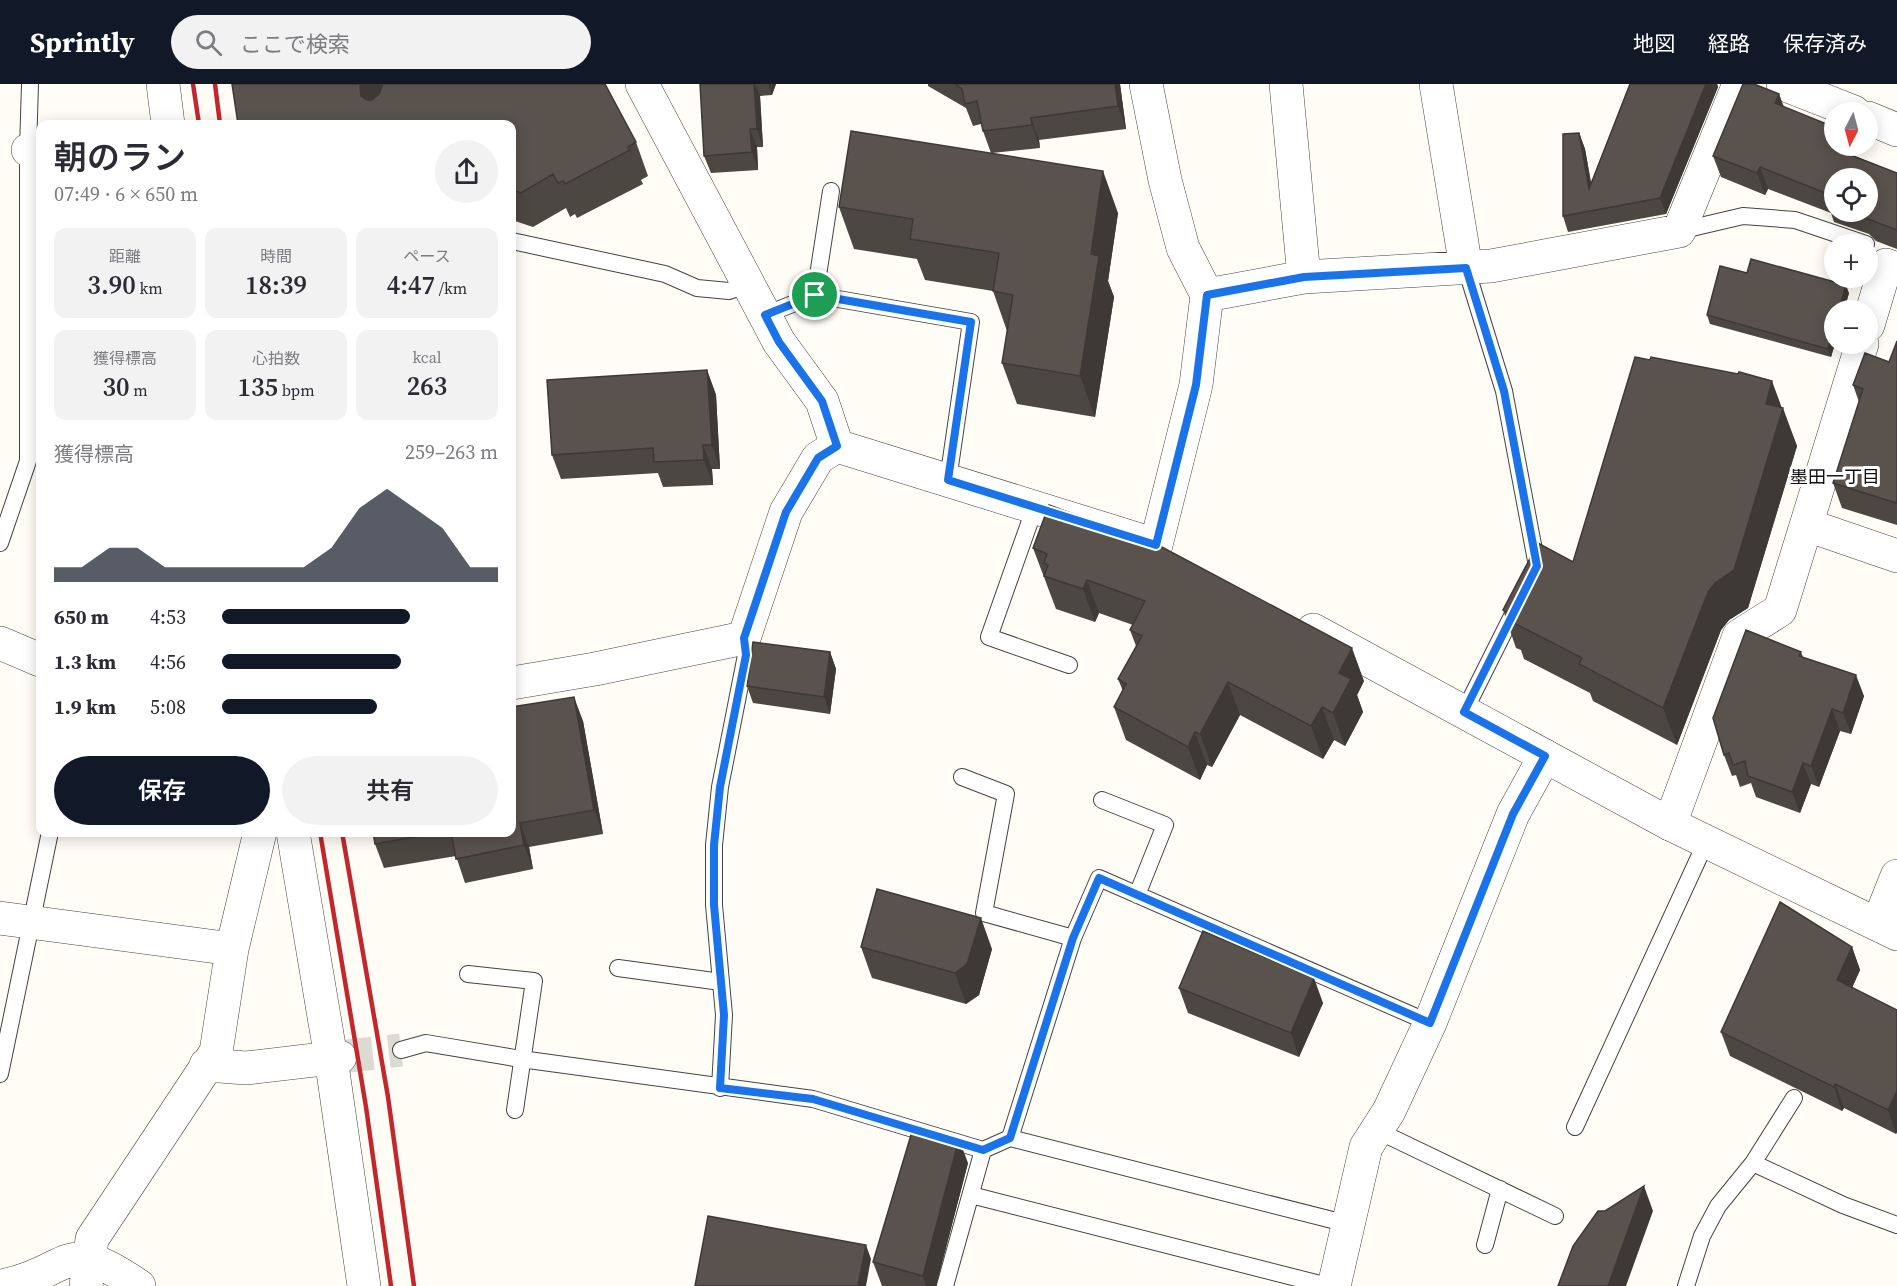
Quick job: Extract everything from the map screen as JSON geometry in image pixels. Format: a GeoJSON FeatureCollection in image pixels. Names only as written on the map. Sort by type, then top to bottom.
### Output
{"type":"FeatureCollection","features":[{"type":"Feature","properties":{"kind":"street"},"geometry":{"type":"LineString","coordinates":[[163,84],[168,120]]}},
{"type":"Feature","properties":{"kind":"street"},"geometry":{"type":"LineString","coordinates":[[642,84],[779,342],[822,401],[837,446]]}},
{"type":"Feature","properties":{"kind":"street"},"geometry":{"type":"LineString","coordinates":[[1146,84],[1183,248],[1207,295],[1196,385],[1156,545]]}},
{"type":"Feature","properties":{"kind":"street"},"geometry":{"type":"LineString","coordinates":[[1286,84],[1304,277]]}},
{"type":"Feature","properties":{"kind":"street"},"geometry":{"type":"LineString","coordinates":[[1436,84],[1466,268]]}},
{"type":"Feature","properties":{"kind":"street"},"geometry":{"type":"LineString","coordinates":[[1207,295],[1304,277],[1491,266],[1678,231],[1739,84]]}},
{"type":"Feature","properties":{"kind":"street"},"geometry":{"type":"LineString","coordinates":[[1783,84],[1829,102]]}},
{"type":"Feature","properties":{"kind":"street"},"geometry":{"type":"LineString","coordinates":[[1878,122],[1897,130]]}},
{"type":"Feature","properties":{"kind":"street"},"geometry":{"type":"LineString","coordinates":[[1872,300],[1879,256]]}},
{"type":"Feature","properties":{"kind":"street"},"geometry":{"type":"LineString","coordinates":[[1670,825],[1739,636],[1780,610],[1859,354]]}},
{"type":"Feature","properties":{"kind":"street"},"geometry":{"type":"LineString","coordinates":[[516,682],[595,669],[744,638],[786,512],[818,458],[837,446],[1156,545],[1187,562]]}},
{"type":"Feature","properties":{"kind":"street"},"geometry":{"type":"LineString","coordinates":[[1806,525],[1897,556]]}},
{"type":"Feature","properties":{"kind":"street"},"geometry":{"type":"LineString","coordinates":[[1290,617],[1670,825],[1888,929],[1897,876]]}},
{"type":"Feature","properties":{"kind":"street"},"geometry":{"type":"LineString","coordinates":[[0,643],[36,658]]}},
{"type":"Feature","properties":{"kind":"street"},"geometry":{"type":"LineString","coordinates":[[1334,1286],[1366,1146],[1389,1111],[1430,1023],[1513,814],[1545,756]]}},
{"type":"Feature","properties":{"kind":"street"},"geometry":{"type":"LineString","coordinates":[[88,1272],[92,1239],[216,1052],[232,949],[259,837]]}},
{"type":"Feature","properties":{"kind":"street"},"geometry":{"type":"LineString","coordinates":[[294,837],[336,1058],[364,1286]]}},
{"type":"Feature","properties":{"kind":"street"},"geometry":{"type":"LineString","coordinates":[[15,919],[232,949]]}},
{"type":"Feature","properties":{"kind":"street"},"geometry":{"type":"LineString","coordinates":[[206,1065],[246,1068],[336,1058]]}},
{"type":"Feature","properties":{"kind":"street"},"geometry":{"type":"LineString","coordinates":[[2,1286],[70,1258],[88,1272]]}},
{"type":"Feature","properties":{"kind":"street"},"geometry":{"type":"LineString","coordinates":[[88,1272],[110,1266],[139,1286]]}},
{"type":"Feature","properties":{"kind":"lane"},"geometry":{"type":"LineString","coordinates":[[0,543],[28,461],[34,394],[34,150],[30,84]]}},
{"type":"Feature","properties":{"kind":"lane"},"geometry":{"type":"LineString","coordinates":[[815,295],[831,191]]}},
{"type":"Feature","properties":{"kind":"lane"},"geometry":{"type":"LineString","coordinates":[[1678,231],[1743,216],[1795,220],[1879,256]]}},
{"type":"Feature","properties":{"kind":"lane"},"geometry":{"type":"LineString","coordinates":[[516,242],[665,274],[697,288],[729,291],[748,284]]}},
{"type":"Feature","properties":{"kind":"lane"},"geometry":{"type":"LineString","coordinates":[[1464,712],[1537,566],[1504,391],[1466,268]]}},
{"type":"Feature","properties":{"kind":"lane"},"geometry":{"type":"LineString","coordinates":[[765,315],[815,295],[971,322],[948,480]]}},
{"type":"Feature","properties":{"kind":"lane"},"geometry":{"type":"LineString","coordinates":[[1035,507],[989,637],[1069,665]]}},
{"type":"Feature","properties":{"kind":"lane"},"geometry":{"type":"LineString","coordinates":[[720,1088],[724,1015],[714,905],[714,845],[720,787],[746,655],[744,638]]}},
{"type":"Feature","properties":{"kind":"lane"},"geometry":{"type":"LineString","coordinates":[[962,777],[1006,794],[984,913],[1073,938]]}},
{"type":"Feature","properties":{"kind":"lane"},"geometry":{"type":"LineString","coordinates":[[1102,800],[1165,825],[1137,895]]}},
{"type":"Feature","properties":{"kind":"lane"},"geometry":{"type":"LineString","coordinates":[[0,1074],[15,919],[48,837]]}},
{"type":"Feature","properties":{"kind":"lane"},"geometry":{"type":"LineString","coordinates":[[1575,1127],[1706,842]]}},
{"type":"Feature","properties":{"kind":"lane"},"geometry":{"type":"LineString","coordinates":[[1010,1138],[1073,938],[1099,878],[1430,1023]]}},
{"type":"Feature","properties":{"kind":"lane"},"geometry":{"type":"LineString","coordinates":[[618,968],[721,982]]}},
{"type":"Feature","properties":{"kind":"lane"},"geometry":{"type":"LineString","coordinates":[[468,974],[534,981],[514,1110]]}},
{"type":"Feature","properties":{"kind":"lane"},"geometry":{"type":"LineString","coordinates":[[400,1050],[426,1043],[720,1088],[813,1099],[983,1150],[1010,1138],[1348,1224]]}},
{"type":"Feature","properties":{"kind":"lane"},"geometry":{"type":"LineString","coordinates":[[1686,1286],[1702,1236],[1718,1206],[1753,1163],[1794,1098]]}},
{"type":"Feature","properties":{"kind":"lane"},"geometry":{"type":"LineString","coordinates":[[1376,1130],[1555,1216]]}},
{"type":"Feature","properties":{"kind":"lane"},"geometry":{"type":"LineString","coordinates":[[945,1286],[983,1150]]}},
{"type":"Feature","properties":{"kind":"lane"},"geometry":{"type":"LineString","coordinates":[[1753,1163],[1843,1205],[1897,1225]]}},
{"type":"Feature","properties":{"kind":"lane"},"geometry":{"type":"LineString","coordinates":[[1485,1245],[1500,1189]]}},
{"type":"Feature","properties":{"kind":"lane"},"geometry":{"type":"LineString","coordinates":[[971,1195],[1328,1286]]}},
{"type":"Feature","properties":{"kind":"building"},"geometry":{"type":"Polygon","coordinates":[[[232,84],[361,84],[361,96],[372,100],[379,94],[383,84],[605,84],[636,142],[628,147],[630,150],[565,184],[563,181],[558,183],[553,174],[521,193],[516,191],[516,120],[237,120],[232,84]]]}},
{"type":"Feature","properties":{"kind":"building"},"geometry":{"type":"Polygon","coordinates":[[[700,84],[754,84],[757,129],[750,129],[752,152],[704,156],[700,84]]]}},
{"type":"Feature","properties":{"kind":"building"},"geometry":{"type":"Polygon","coordinates":[[[955,84],[1115,84],[1118,106],[1031,118],[1032,125],[983,131],[977,101],[965,104],[962,89],[955,84]]]}},
{"type":"Feature","properties":{"kind":"building"},"geometry":{"type":"Polygon","coordinates":[[[1630,84],[1706,84],[1660,198],[1563,216],[1563,134],[1579,133],[1589,189],[1630,84]]]}},
{"type":"Feature","properties":{"kind":"building"},"geometry":{"type":"Polygon","coordinates":[[[1743,84],[1754,84],[1779,94],[1775,103],[1824,123],[1824,156],[1853,156],[1897,173],[1897,230],[1876,222],[1878,222],[1878,168],[1824,168],[1824,192],[1760,167],[1757,173],[1713,156],[1743,84]]]}},
{"type":"Feature","properties":{"kind":"building"},"geometry":{"type":"Polygon","coordinates":[[[851,131],[1103,171],[1091,254],[1099,256],[1080,376],[1002,363],[1013,295],[993,291],[999,253],[910,239],[913,219],[839,207],[851,131]]]}},
{"type":"Feature","properties":{"kind":"building"},"geometry":{"type":"Polygon","coordinates":[[[1751,259],[1824,279],[1824,288],[1845,288],[1842,300],[1824,300],[1824,348],[1707,315],[1720,266],[1747,273],[1751,259]]]}},
{"type":"Feature","properties":{"kind":"building"},"geometry":{"type":"Polygon","coordinates":[[[1897,341],[1896,503],[1833,483],[1863,389],[1853,385],[1865,354],[1889,362],[1897,341]]]}},
{"type":"Feature","properties":{"kind":"building"},"geometry":{"type":"Polygon","coordinates":[[[1635,357],[1650,360],[1651,357],[1738,374],[1739,372],[1772,381],[1766,404],[1783,408],[1734,570],[1715,583],[1708,592],[1663,708],[1579,664],[1582,658],[1510,621],[1513,615],[1503,610],[1538,543],[1573,562],[1635,357]]]}},
{"type":"Feature","properties":{"kind":"building"},"geometry":{"type":"Polygon","coordinates":[[[707,370],[712,445],[703,445],[704,460],[654,462],[653,448],[552,455],[547,380],[707,370]]]}},
{"type":"Feature","properties":{"kind":"building"},"geometry":{"type":"Polygon","coordinates":[[[1049,505],[1158,545],[1352,648],[1339,673],[1351,679],[1333,713],[1322,707],[1311,726],[1228,682],[1200,734],[1195,732],[1188,747],[1114,707],[1126,684],[1118,679],[1142,636],[1130,630],[1145,601],[1087,580],[1083,589],[1044,576],[1048,565],[1044,563],[1047,554],[1033,548],[1049,505]]]}},
{"type":"Feature","properties":{"kind":"building"},"geometry":{"type":"Polygon","coordinates":[[[1746,630],[1801,652],[1799,656],[1856,675],[1843,713],[1832,709],[1811,766],[1803,763],[1792,792],[1748,776],[1745,761],[1733,765],[1729,753],[1724,755],[1713,718],[1746,630]]]}},
{"type":"Feature","properties":{"kind":"building"},"geometry":{"type":"Polygon","coordinates":[[[753,642],[830,652],[824,697],[747,686],[753,642]]]}},
{"type":"Feature","properties":{"kind":"building"},"geometry":{"type":"Polygon","coordinates":[[[574,697],[594,810],[520,823],[524,845],[456,859],[452,837],[516,837],[516,706],[574,697]]]}},
{"type":"Feature","properties":{"kind":"building"},"geometry":{"type":"Polygon","coordinates":[[[374,837],[414,837],[375,844],[374,837]]]}},
{"type":"Feature","properties":{"kind":"building"},"geometry":{"type":"Polygon","coordinates":[[[877,889],[981,918],[967,964],[955,973],[861,947],[877,889]]]}},
{"type":"Feature","properties":{"kind":"building"},"geometry":{"type":"Polygon","coordinates":[[[1780,902],[1852,947],[1837,980],[1897,1010],[1897,1091],[1888,1110],[1835,1084],[1834,1087],[1721,1032],[1780,902]]]}},
{"type":"Feature","properties":{"kind":"building"},"geometry":{"type":"Polygon","coordinates":[[[1203,931],[1314,978],[1291,1033],[1179,988],[1203,931]]]}},
{"type":"Feature","properties":{"kind":"building"},"geometry":{"type":"Polygon","coordinates":[[[914,1125],[959,1139],[923,1276],[873,1262],[914,1125]]]}},
{"type":"Feature","properties":{"kind":"building"},"geometry":{"type":"Polygon","coordinates":[[[1644,1186],[1608,1286],[1558,1286],[1573,1246],[1598,1211],[1605,1211],[1644,1186]]]}},
{"type":"Feature","properties":{"kind":"building"},"geometry":{"type":"Polygon","coordinates":[[[708,1216],[866,1245],[858,1286],[695,1286],[708,1216]]]}},
{"type":"Feature","properties":{"kind":"tunnel"},"geometry":{"type":"LineString","coordinates":[[340,1057],[401,1050]]}},
{"type":"Feature","properties":{"kind":"railway"},"geometry":{"type":"LineString","coordinates":[[193,84],[198,120]]}},
{"type":"Feature","properties":{"kind":"railway"},"geometry":{"type":"LineString","coordinates":[[215,84],[220,120]]}},
{"type":"Feature","properties":{"kind":"railway"},"geometry":{"type":"LineString","coordinates":[[321,837],[366,1107],[391,1286]]}},
{"type":"Feature","properties":{"kind":"railway"},"geometry":{"type":"LineString","coordinates":[[343,837],[388,1097],[414,1286]]}},
{"type":"Feature","properties":{"kind":"district","name":"墨田一丁目"},"geometry":{"type":"Point","coordinates":[1835,476]}},
{"type":"Feature","properties":{"kind":"route"},"geometry":{"type":"LineString","coordinates":[[1466,268],[1504,391],[1537,566],[1464,712],[1545,756],[1513,814],[1430,1023],[1099,878],[1073,938],[1010,1138],[983,1150],[813,1099],[720,1088],[724,1015],[714,905],[714,845],[720,787],[746,655],[744,638],[786,512],[818,458],[837,446],[822,401],[779,342],[765,315],[815,295],[971,322],[948,480],[1156,545],[1196,385],[1207,295],[1304,277],[1466,268]]}}]}
